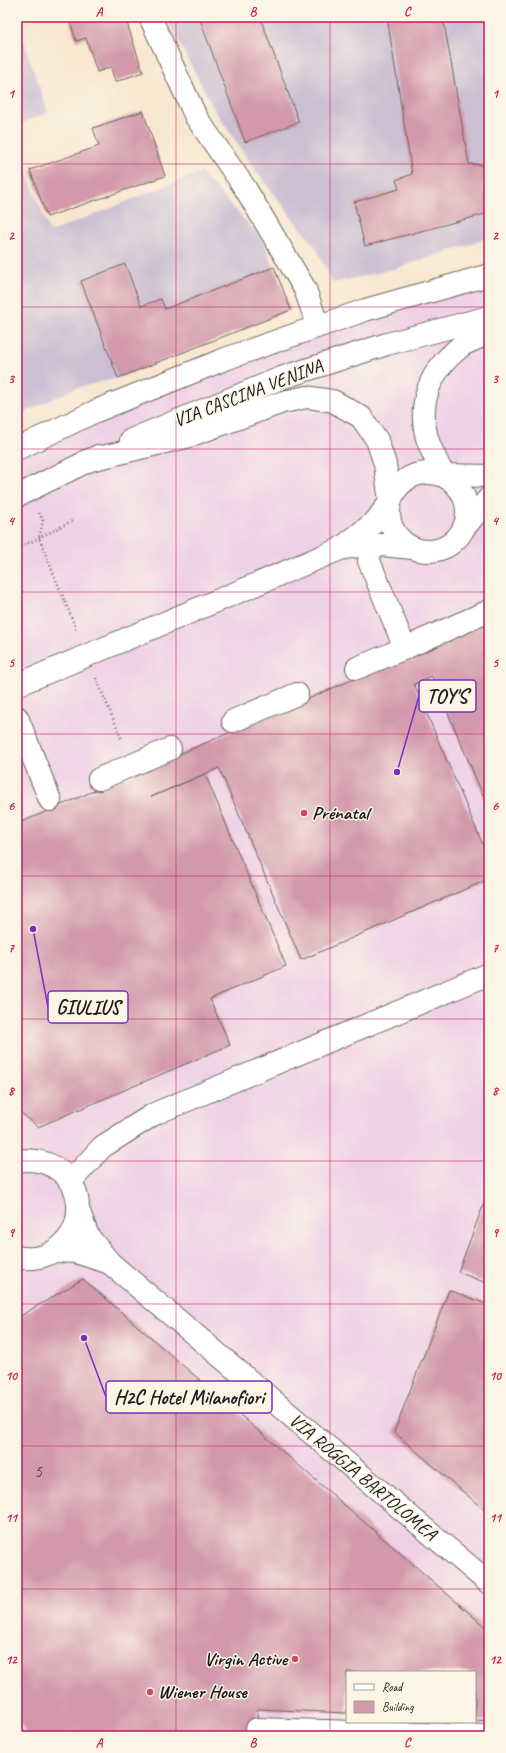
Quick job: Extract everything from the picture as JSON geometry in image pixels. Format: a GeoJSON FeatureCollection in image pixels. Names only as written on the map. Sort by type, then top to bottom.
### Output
{"type":"FeatureCollection","features":[{"type":"Feature","properties":{"kind":"street","name":"VIA CASCINA VENINA"},"geometry":{"type":"LineString","coordinates":[[150,17],[196,116],[245,188],[305,289],[318,326]]}},
{"type":"Feature","properties":{"kind":"street","name":"VIA CASCINA VENINA"},"geometry":{"type":"LineString","coordinates":[[17,449],[96,411],[225,359],[365,310],[489,275]]}},
{"type":"Feature","properties":{"kind":"street","name":"VIA CASCINA VENINA"},"geometry":{"type":"LineString","coordinates":[[21,494],[130,440],[281,378],[387,344],[489,317]]}},
{"type":"Feature","properties":{"kind":"street"},"geometry":{"type":"LineString","coordinates":[[464,528],[467,516],[466,504],[461,492],[454,482],[443,475],[427,438],[423,411],[430,382],[439,366],[461,346],[485,335],[489,330]]}},
{"type":"Feature","properties":{"kind":"street"},"geometry":{"type":"LineString","coordinates":[[86,462],[186,437],[283,402],[307,397],[333,401],[361,417],[377,440],[385,464],[390,502],[376,522],[340,549]]}},
{"type":"Feature","properties":{"kind":"street"},"geometry":{"type":"LineString","coordinates":[[413,548],[401,541],[393,530],[388,516],[390,502],[395,489],[404,480],[416,474],[430,472],[443,475],[489,476]]}},
{"type":"Feature","properties":{"kind":"street"},"geometry":{"type":"LineString","coordinates":[[17,685],[340,549],[370,544],[428,551],[442,548],[455,540],[489,498]]}},
{"type":"Feature","properties":{"kind":"street"},"geometry":{"type":"LineString","coordinates":[[370,544],[368,561],[405,648]]}},
{"type":"Feature","properties":{"kind":"street"},"geometry":{"type":"LineString","coordinates":[[357,668],[489,611]]}},
{"type":"Feature","properties":{"kind":"street"},"geometry":{"type":"LineString","coordinates":[[233,721],[297,694]]}},
{"type":"Feature","properties":{"kind":"street"},"geometry":{"type":"LineString","coordinates":[[17,717],[50,800]]}},
{"type":"Feature","properties":{"kind":"street"},"geometry":{"type":"LineString","coordinates":[[99,779],[170,749]]}},
{"type":"Feature","properties":{"kind":"street"},"geometry":{"type":"LineString","coordinates":[[70,1182],[102,1147],[154,1114],[489,974]]}},
{"type":"Feature","properties":{"kind":"street","name":"VIA ROGGIA BARTOLOMEA"},"geometry":{"type":"LineString","coordinates":[[23,1157],[48,1163],[61,1171],[70,1182],[76,1195],[78,1209],[88,1236],[110,1263],[489,1583]]}},
{"type":"Feature","properties":{"kind":"street","name":"VIA ROGGIA BARTOLOMEA"},"geometry":{"type":"LineString","coordinates":[[17,1257],[26,1259],[41,1257],[55,1251],[67,1240],[76,1225],[78,1209]]}},
{"type":"Feature","properties":{"kind":"street","name":"VIA ROGGIA BARTOLOMEA"},"geometry":{"type":"LineString","coordinates":[[55,1251],[76,1252],[110,1263]]}},
{"type":"Feature","properties":{"kind":"street"},"geometry":{"type":"LineString","coordinates":[[257,1729],[489,1736]]}},
{"type":"Feature","properties":{"kind":"path"},"geometry":{"type":"LineString","coordinates":[[21,494],[43,520],[39,538],[132,765]]}},
{"type":"Feature","properties":{"kind":"path"},"geometry":{"type":"LineString","coordinates":[[17,548],[72,521]]}},
{"type":"Feature","properties":{"kind":"shaded area"},"geometry":{"type":"Polygon","coordinates":[[[166,17],[489,17],[489,238],[398,268],[333,283],[316,248],[259,175],[215,111],[166,17]]]}},
{"type":"Feature","properties":{"kind":"shaded area"},"geometry":{"type":"Polygon","coordinates":[[[17,21],[48,113],[17,125],[17,21]]]}},
{"type":"Feature","properties":{"kind":"shaded area"},"geometry":{"type":"Polygon","coordinates":[[[17,147],[50,232],[201,172],[262,239],[291,310],[118,378],[76,388],[17,416],[17,147]]]}},
{"type":"Feature","properties":{"kind":"shaded area"},"geometry":{"type":"Polygon","coordinates":[[[489,275],[489,1736],[17,1736],[17,449],[96,411],[489,275]]]}},
{"type":"Feature","properties":{"kind":"building"},"geometry":{"type":"Polygon","coordinates":[[[125,17],[143,72],[115,82],[111,67],[97,72],[86,38],[76,41],[69,18],[125,17]]]}},
{"type":"Feature","properties":{"kind":"building"},"geometry":{"type":"Polygon","coordinates":[[[199,17],[260,17],[299,122],[245,142],[199,17]]]}},
{"type":"Feature","properties":{"kind":"building"},"geometry":{"type":"Polygon","coordinates":[[[387,17],[443,17],[469,164],[486,165],[489,178],[489,213],[365,246],[354,202],[399,189],[396,180],[412,174],[387,17]]]}},
{"type":"Feature","properties":{"kind":"building"},"geometry":{"type":"Polygon","coordinates":[[[143,111],[165,176],[47,217],[30,170],[99,146],[93,128],[143,111]]]}},
{"type":"Feature","properties":{"kind":"building"},"geometry":{"type":"Polygon","coordinates":[[[125,264],[141,306],[161,299],[165,309],[274,267],[291,310],[118,378],[81,281],[125,264]]]}},
{"type":"Feature","properties":{"kind":"building"},"geometry":{"type":"Polygon","coordinates":[[[489,621],[489,809],[432,676],[414,684],[489,859],[489,879],[301,960],[219,768],[151,797],[205,774],[286,966],[210,999],[230,1045],[38,1127],[17,1109],[17,824],[489,621]]]}},
{"type":"Feature","properties":{"kind":"building"},"geometry":{"type":"Polygon","coordinates":[[[489,1190],[489,1284],[458,1272],[489,1190]]]}},
{"type":"Feature","properties":{"kind":"building"},"geometry":{"type":"Polygon","coordinates":[[[83,1279],[489,1630],[489,1721],[476,1720],[476,1671],[346,1671],[346,1713],[257,1709],[258,1736],[26,1736],[17,1712],[17,1318],[83,1279]]]}},
{"type":"Feature","properties":{"kind":"building"},"geometry":{"type":"Polygon","coordinates":[[[449,1290],[489,1305],[489,1514],[394,1432],[449,1290]]]}},
{"type":"Feature","properties":{"kind":"place","name":"TOY'S"},"geometry":{"type":"Point","coordinates":[397,772]}},
{"type":"Feature","properties":{"kind":"place","name":"Prénatal"},"geometry":{"type":"Point","coordinates":[304,813]}},
{"type":"Feature","properties":{"kind":"place","name":"GIULIUS"},"geometry":{"type":"Point","coordinates":[33,929]}},
{"type":"Feature","properties":{"kind":"place","name":"H2C Hotel Milanofiori"},"geometry":{"type":"Point","coordinates":[84,1338]}},
{"type":"Feature","properties":{"kind":"place","name":"Virgin Active"},"geometry":{"type":"Point","coordinates":[295,1659]}},
{"type":"Feature","properties":{"kind":"place","name":"Wiener House"},"geometry":{"type":"Point","coordinates":[150,1692]}}]}
